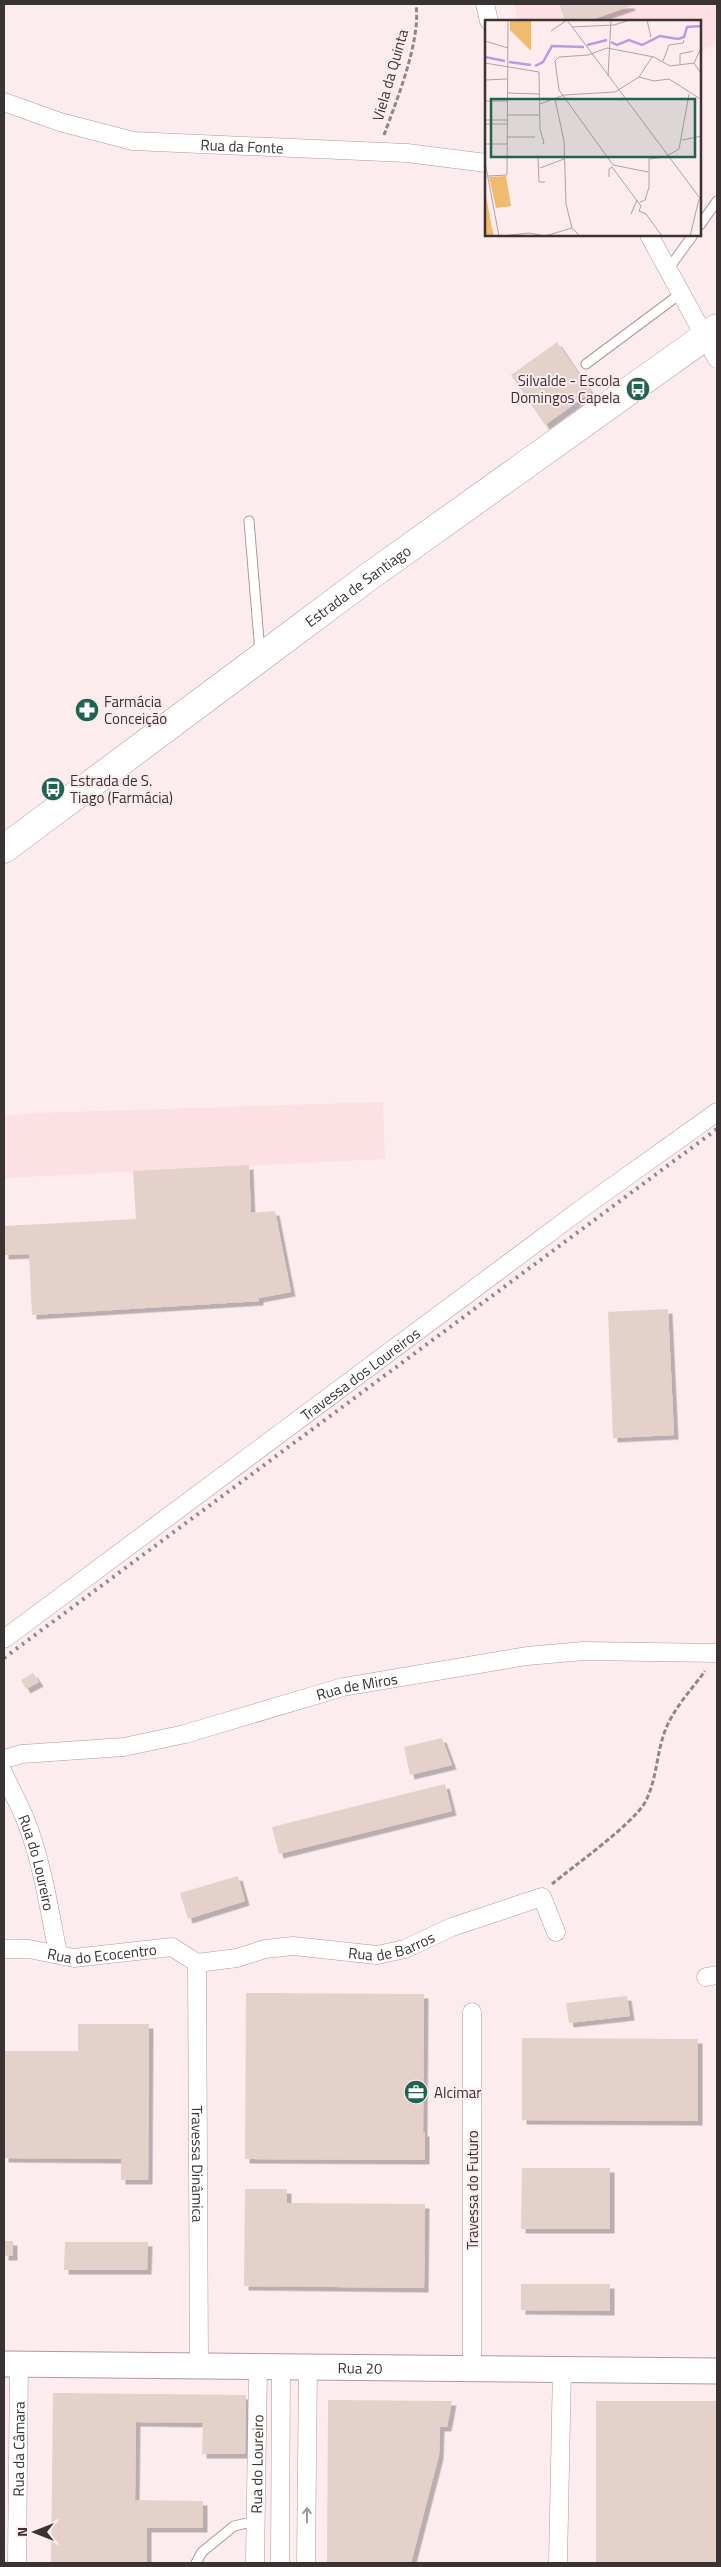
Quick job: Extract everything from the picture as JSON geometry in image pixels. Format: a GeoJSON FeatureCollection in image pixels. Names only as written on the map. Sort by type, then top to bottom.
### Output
{"type":"FeatureCollection","features":[{"type":"Feature","properties":{"kind":"main road","name":"Estrada de Santiago"},"geometry":{"type":"LineString","coordinates":[[4,849],[260,657],[713,342]]}},
{"type":"Feature","properties":{"kind":"main road","name":"Rua 20"},"geometry":{"type":"LineString","coordinates":[[11,2364],[717,2371]]}},
{"type":"Feature","properties":{"kind":"street"},"geometry":{"type":"LineString","coordinates":[[485,4],[489,20]]}},
{"type":"Feature","properties":{"kind":"street","name":"Rua da Fonte"},"geometry":{"type":"LineString","coordinates":[[4,102],[60,122],[133,142],[378,152],[485,163]]}},
{"type":"Feature","properties":{"kind":"street"},"geometry":{"type":"LineString","coordinates":[[650,236],[680,294],[713,342]]}},
{"type":"Feature","properties":{"kind":"street","name":"Travessa dos Loureiros"},"geometry":{"type":"LineString","coordinates":[[4,1639],[584,1207],[717,1112]]}},
{"type":"Feature","properties":{"kind":"street","name":"Rua de Miros"},"geometry":{"type":"LineString","coordinates":[[4,1759],[22,1754],[124,1747],[185,1734],[343,1688],[527,1656],[584,1651],[717,1653]]}},
{"type":"Feature","properties":{"kind":"street","name":"Rua do Loureiro"},"geometry":{"type":"LineString","coordinates":[[4,1774],[24,1817],[36,1855],[44,1883],[58,1954]]}},
{"type":"Feature","properties":{"kind":"street"},"geometry":{"type":"LineString","coordinates":[[542,1897],[556,1932]]}},
{"type":"Feature","properties":{"kind":"street","name":"Rua de Barros"},"geometry":{"type":"LineString","coordinates":[[197,1963],[237,1958],[265,1949],[293,1946],[377,1955],[405,1949],[452,1927],[542,1897]]}},
{"type":"Feature","properties":{"kind":"street","name":"Rua do Ecocentro"},"geometry":{"type":"LineString","coordinates":[[4,1949],[29,1949],[74,1958],[172,1947],[197,1963]]}},
{"type":"Feature","properties":{"kind":"street","name":"Travessa Dinâmica"},"geometry":{"type":"LineString","coordinates":[[197,1963],[199,2366]]}},
{"type":"Feature","properties":{"kind":"street","name":"Travessa do Futuro"},"geometry":{"type":"LineString","coordinates":[[472,2012],[472,2368]]}},
{"type":"Feature","properties":{"kind":"street","name":"Rua da Câmara"},"geometry":{"type":"LineString","coordinates":[[11,2364],[17,2563]]}},
{"type":"Feature","properties":{"kind":"street","name":"Rua do Loureiro"},"geometry":{"type":"LineString","coordinates":[[255,2563],[256,2521],[269,2366]]}},
{"type":"Feature","properties":{"kind":"street","name":"Rua do Loureiro"},"geometry":{"type":"LineString","coordinates":[[269,2366],[280,2563]]}},
{"type":"Feature","properties":{"kind":"street"},"geometry":{"type":"LineString","coordinates":[[306,2563],[308,2366]]}},
{"type":"Feature","properties":{"kind":"street"},"geometry":{"type":"LineString","coordinates":[[558,2563],[562,2369]]}},
{"type":"Feature","properties":{"kind":"lane"},"geometry":{"type":"LineString","coordinates":[[701,224],[717,201]]}},
{"type":"Feature","properties":{"kind":"lane"},"geometry":{"type":"LineString","coordinates":[[668,268],[691,236]]}},
{"type":"Feature","properties":{"kind":"lane"},"geometry":{"type":"LineString","coordinates":[[586,364],[680,294]]}},
{"type":"Feature","properties":{"kind":"lane"},"geometry":{"type":"LineString","coordinates":[[249,521],[260,657]]}},
{"type":"Feature","properties":{"kind":"lane"},"geometry":{"type":"LineString","coordinates":[[196,2563],[202,2552],[234,2526],[256,2521]]}},
{"type":"Feature","properties":{"kind":"path","name":"Viela da Quinta"},"geometry":{"type":"LineString","coordinates":[[378,152],[404,78],[418,17],[416,4]]}},
{"type":"Feature","properties":{"kind":"path"},"geometry":{"type":"LineString","coordinates":[[542,1897],[543,1891],[625,1824],[644,1804],[656,1774],[660,1745],[666,1728],[706,1670]]}},
{"type":"Feature","properties":{"kind":"shaded area"},"geometry":{"type":"Polygon","coordinates":[[[514,4],[717,4],[717,41],[701,52],[701,20],[518,20],[514,4]]]}},
{"type":"Feature","properties":{"kind":"shaded area"},"geometry":{"type":"Polygon","coordinates":[[[383,1102],[385,1159],[4,1178],[4,1116],[36,1113],[383,1102]]]}},
{"type":"Feature","properties":{"kind":"building"},"geometry":{"type":"Polygon","coordinates":[[[559,4],[630,4],[631,6],[591,20],[565,20],[559,4]]]}},
{"type":"Feature","properties":{"kind":"building"},"geometry":{"type":"Polygon","coordinates":[[[557,342],[591,392],[545,425],[511,375],[557,342]]]}},
{"type":"Feature","properties":{"kind":"building"},"geometry":{"type":"Polygon","coordinates":[[[59,782],[63,788],[51,796],[47,791],[59,782]]]}},
{"type":"Feature","properties":{"kind":"building"},"geometry":{"type":"Polygon","coordinates":[[[249,1165],[251,1213],[275,1211],[291,1292],[259,1298],[259,1301],[32,1315],[29,1254],[4,1255],[4,1226],[136,1219],[133,1171],[249,1165]]]}},
{"type":"Feature","properties":{"kind":"building"},"geometry":{"type":"Polygon","coordinates":[[[668,1309],[674,1435],[613,1438],[608,1312],[668,1309]]]}},
{"type":"Feature","properties":{"kind":"building"},"geometry":{"type":"Polygon","coordinates":[[[33,1673],[39,1682],[26,1689],[21,1680],[33,1673]]]}},
{"type":"Feature","properties":{"kind":"building"},"geometry":{"type":"Polygon","coordinates":[[[442,1738],[452,1765],[410,1775],[404,1747],[442,1738]]]}},
{"type":"Feature","properties":{"kind":"building"},"geometry":{"type":"Polygon","coordinates":[[[445,1784],[452,1811],[279,1854],[272,1827],[445,1784]]]}},
{"type":"Feature","properties":{"kind":"building"},"geometry":{"type":"Polygon","coordinates":[[[238,1876],[245,1901],[188,1919],[180,1893],[238,1876]]]}},
{"type":"Feature","properties":{"kind":"building"},"geometry":{"type":"Polygon","coordinates":[[[246,1993],[424,1994],[423,2132],[425,2132],[425,2160],[245,2159],[246,1993]]]}},
{"type":"Feature","properties":{"kind":"building"},"geometry":{"type":"Polygon","coordinates":[[[627,1996],[630,2016],[569,2023],[566,2003],[627,1996]]]}},
{"type":"Feature","properties":{"kind":"building"},"geometry":{"type":"Polygon","coordinates":[[[78,2024],[149,2024],[148,2180],[121,2180],[121,2159],[4,2158],[4,2051],[78,2051],[78,2024]]]}},
{"type":"Feature","properties":{"kind":"building"},"geometry":{"type":"Polygon","coordinates":[[[522,2038],[698,2039],[698,2121],[522,2120],[522,2038]]]}},
{"type":"Feature","properties":{"kind":"building"},"geometry":{"type":"Polygon","coordinates":[[[522,2168],[610,2168],[610,2229],[521,2229],[522,2168]]]}},
{"type":"Feature","properties":{"kind":"building"},"geometry":{"type":"Polygon","coordinates":[[[245,2189],[287,2189],[287,2203],[425,2204],[424,2288],[244,2286],[245,2189]]]}},
{"type":"Feature","properties":{"kind":"building"},"geometry":{"type":"Polygon","coordinates":[[[4,2241],[13,2241],[13,2256],[4,2256],[4,2241]]]}},
{"type":"Feature","properties":{"kind":"building"},"geometry":{"type":"Polygon","coordinates":[[[65,2242],[148,2242],[147,2270],[64,2270],[65,2242]]]}},
{"type":"Feature","properties":{"kind":"building"},"geometry":{"type":"Polygon","coordinates":[[[521,2284],[610,2284],[610,2311],[521,2310],[521,2284]]]}},
{"type":"Feature","properties":{"kind":"building"},"geometry":{"type":"Polygon","coordinates":[[[53,2393],[246,2395],[245,2454],[202,2454],[203,2423],[136,2422],[135,2500],[203,2501],[203,2528],[147,2528],[147,2563],[51,2563],[53,2393]]]}},
{"type":"Feature","properties":{"kind":"building"},"geometry":{"type":"Polygon","coordinates":[[[328,2400],[452,2401],[447,2427],[440,2427],[439,2455],[411,2563],[327,2563],[328,2400]]]}},
{"type":"Feature","properties":{"kind":"building"},"geometry":{"type":"Polygon","coordinates":[[[596,2401],[717,2401],[717,2563],[596,2563],[596,2401]]]}},
{"type":"Feature","properties":{"kind":"railway"},"geometry":{"type":"LineString","coordinates":[[4,1658],[717,1129]]}},
{"type":"Feature","properties":{"kind":"place","name":"Silvalde - Escola Domingos Capela"},"geometry":{"type":"Point","coordinates":[638,389]}},
{"type":"Feature","properties":{"kind":"place","name":"Farmácia Conceição"},"geometry":{"type":"Point","coordinates":[87,710]}},
{"type":"Feature","properties":{"kind":"place","name":"Estrada de S. Tiago (Farmácia)"},"geometry":{"type":"Point","coordinates":[53,789]}},
{"type":"Feature","properties":{"kind":"place","name":"Alcimar"},"geometry":{"type":"Point","coordinates":[416,2092]}}]}
